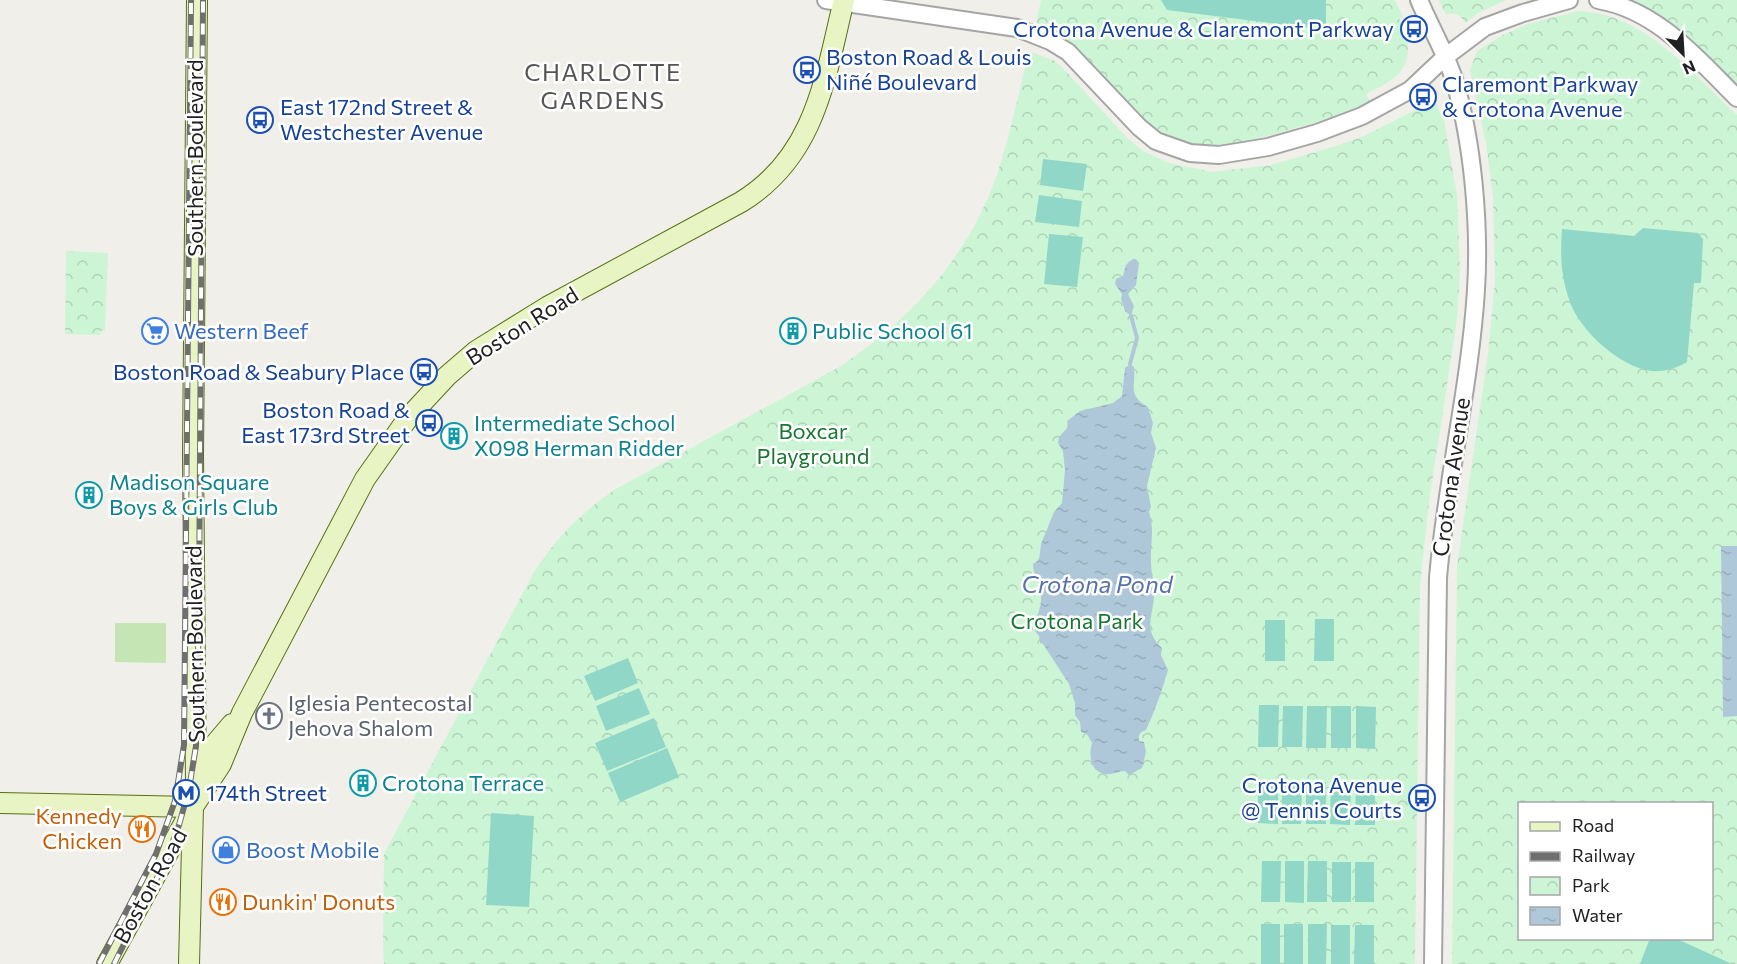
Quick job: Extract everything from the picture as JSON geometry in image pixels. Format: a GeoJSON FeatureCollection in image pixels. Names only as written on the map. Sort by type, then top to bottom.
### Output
{"type":"FeatureCollection","features":[{"type":"Feature","properties":{"kind":"main road","name":"Southern Boulevard"},"geometry":{"type":"LineString","coordinates":[[189,964],[193,807],[196,775],[193,441],[197,0]]}},
{"type":"Feature","properties":{"kind":"main road","name":"Boston Road"},"geometry":{"type":"LineString","coordinates":[[107,964],[193,807],[221,764],[242,713],[365,479],[408,418],[447,376],[476,351],[506,331],[741,202],[766,183],[790,157],[813,117],[827,72],[838,1]]}},
{"type":"Feature","properties":{"kind":"main road"},"geometry":{"type":"LineString","coordinates":[[196,775],[214,744],[242,713]]}},
{"type":"Feature","properties":{"kind":"main road"},"geometry":{"type":"LineString","coordinates":[[0,802],[193,807]]}},
{"type":"Feature","properties":{"kind":"main road"},"geometry":{"type":"LineString","coordinates":[[178,835],[180,857],[192,879]]}},
{"type":"Feature","properties":{"kind":"street","name":"Crotona Avenue"},"geometry":{"type":"LineString","coordinates":[[1419,0],[1454,79],[1465,132],[1477,247],[1471,343],[1443,520],[1438,578],[1433,964]]}},
{"type":"Feature","properties":{"kind":"street"},"geometry":{"type":"LineString","coordinates":[[838,1],[1017,28],[1050,41],[1068,52],[1139,127],[1156,141],[1178,150],[1203,155],[1234,154],[1268,147],[1351,120],[1410,90],[1445,57],[1493,23],[1569,0]]}},
{"type":"Feature","properties":{"kind":"street"},"geometry":{"type":"LineString","coordinates":[[1598,0],[1629,10],[1663,28],[1679,40],[1737,98]]}},
{"type":"Feature","properties":{"kind":"green space"},"geometry":{"type":"Polygon","coordinates":[[[1041,0],[1395,0],[1403,17],[1399,18],[1408,45],[1408,56],[1399,73],[1366,94],[1370,102],[1321,121],[1239,144],[1203,146],[1171,138],[1153,128],[1076,46],[1060,36],[1035,28],[1041,0]]]}},
{"type":"Feature","properties":{"kind":"green space"},"geometry":{"type":"Polygon","coordinates":[[[1439,0],[1506,0],[1480,12],[1465,23],[1457,15],[1446,15],[1439,0]]]}},
{"type":"Feature","properties":{"kind":"green space"},"geometry":{"type":"Polygon","coordinates":[[[1632,0],[1737,0],[1737,88],[1701,50],[1676,28],[1648,8],[1632,0]]]}},
{"type":"Feature","properties":{"kind":"green space"},"geometry":{"type":"Polygon","coordinates":[[[1579,11],[1603,15],[1646,34],[1666,48],[1737,115],[1737,964],[1452,964],[1457,566],[1488,354],[1495,281],[1493,198],[1486,143],[1470,70],[1477,51],[1503,35],[1528,24],[1579,11]]]}},
{"type":"Feature","properties":{"kind":"green space","name":"Crotona Park"},"geometry":{"type":"Polygon","coordinates":[[[1029,51],[1055,61],[1062,67],[1127,138],[1143,151],[1169,163],[1212,172],[1271,165],[1336,146],[1364,136],[1431,102],[1436,104],[1444,120],[1457,195],[1460,272],[1457,319],[1429,502],[1420,585],[1415,964],[384,964],[384,854],[543,559],[570,527],[614,490],[841,366],[894,325],[917,303],[958,252],[989,194],[1005,148],[1029,51]]]}},
{"type":"Feature","properties":{"kind":"green space"},"geometry":{"type":"Polygon","coordinates":[[[66,251],[108,253],[105,331],[101,331],[100,335],[65,334],[66,251]]]}},
{"type":"Feature","properties":{"kind":"green space"},"geometry":{"type":"Polygon","coordinates":[[[115,623],[166,623],[166,663],[115,662],[115,623]]]}},
{"type":"Feature","properties":{"kind":"shaded area"},"geometry":{"type":"Polygon","coordinates":[[[1161,0],[1326,0],[1326,30],[1167,10],[1161,0]]]}},
{"type":"Feature","properties":{"kind":"shaded area"},"geometry":{"type":"Polygon","coordinates":[[[1043,159],[1087,164],[1083,191],[1040,185],[1043,159]]]}},
{"type":"Feature","properties":{"kind":"shaded area"},"geometry":{"type":"Polygon","coordinates":[[[1039,195],[1082,201],[1079,227],[1035,222],[1039,195]]]}},
{"type":"Feature","properties":{"kind":"shaded area"},"geometry":{"type":"Polygon","coordinates":[[[1643,228],[1698,233],[1703,239],[1701,283],[1694,283],[1687,362],[1662,371],[1652,371],[1628,363],[1592,336],[1575,313],[1563,275],[1562,229],[1634,236],[1643,228]]]}},
{"type":"Feature","properties":{"kind":"shaded area"},"geometry":{"type":"Polygon","coordinates":[[[1049,234],[1083,237],[1077,287],[1044,284],[1049,234]]]}},
{"type":"Feature","properties":{"kind":"shaded area"},"geometry":{"type":"Polygon","coordinates":[[[1315,619],[1334,619],[1334,661],[1314,661],[1315,619]]]}},
{"type":"Feature","properties":{"kind":"shaded area"},"geometry":{"type":"Polygon","coordinates":[[[1265,620],[1285,620],[1285,661],[1265,661],[1265,620]]]}},
{"type":"Feature","properties":{"kind":"shaded area"},"geometry":{"type":"Polygon","coordinates":[[[628,658],[638,683],[595,701],[584,676],[628,658]]]}},
{"type":"Feature","properties":{"kind":"shaded area"},"geometry":{"type":"Polygon","coordinates":[[[639,688],[650,714],[606,731],[596,706],[639,688]]]}},
{"type":"Feature","properties":{"kind":"shaded area"},"geometry":{"type":"Polygon","coordinates":[[[1259,705],[1279,705],[1278,747],[1258,747],[1259,705]]]}},
{"type":"Feature","properties":{"kind":"shaded area"},"geometry":{"type":"Polygon","coordinates":[[[1283,706],[1303,706],[1302,747],[1282,747],[1283,706]]]}},
{"type":"Feature","properties":{"kind":"shaded area"},"geometry":{"type":"Polygon","coordinates":[[[1307,706],[1327,706],[1326,748],[1306,748],[1307,706]]]}},
{"type":"Feature","properties":{"kind":"shaded area"},"geometry":{"type":"Polygon","coordinates":[[[1331,706],[1351,706],[1351,748],[1331,748],[1331,706]]]}},
{"type":"Feature","properties":{"kind":"shaded area"},"geometry":{"type":"Polygon","coordinates":[[[1356,706],[1376,707],[1375,749],[1356,748],[1356,706]]]}},
{"type":"Feature","properties":{"kind":"shaded area"},"geometry":{"type":"Polygon","coordinates":[[[654,718],[666,747],[607,771],[595,743],[654,718]]]}},
{"type":"Feature","properties":{"kind":"shaded area"},"geometry":{"type":"Polygon","coordinates":[[[667,748],[679,777],[620,802],[608,773],[667,748]]]}},
{"type":"Feature","properties":{"kind":"shaded area"},"geometry":{"type":"Polygon","coordinates":[[[1258,782],[1278,782],[1278,824],[1258,823],[1258,782]]]}},
{"type":"Feature","properties":{"kind":"shaded area"},"geometry":{"type":"Polygon","coordinates":[[[1282,782],[1302,782],[1301,824],[1282,824],[1282,782]]]}},
{"type":"Feature","properties":{"kind":"shaded area"},"geometry":{"type":"Polygon","coordinates":[[[1306,782],[1326,782],[1326,824],[1306,824],[1306,782]]]}},
{"type":"Feature","properties":{"kind":"shaded area"},"geometry":{"type":"Polygon","coordinates":[[[1331,782],[1351,783],[1350,825],[1330,824],[1331,782]]]}},
{"type":"Feature","properties":{"kind":"shaded area"},"geometry":{"type":"Polygon","coordinates":[[[1356,783],[1375,783],[1375,825],[1355,825],[1356,783]]]}},
{"type":"Feature","properties":{"kind":"shaded area"},"geometry":{"type":"Polygon","coordinates":[[[491,813],[534,816],[529,907],[486,905],[491,813]]]}},
{"type":"Feature","properties":{"kind":"shaded area"},"geometry":{"type":"Polygon","coordinates":[[[1262,861],[1281,861],[1280,902],[1261,902],[1262,861]]]}},
{"type":"Feature","properties":{"kind":"shaded area"},"geometry":{"type":"Polygon","coordinates":[[[1285,861],[1304,861],[1304,903],[1285,902],[1285,861]]]}},
{"type":"Feature","properties":{"kind":"shaded area"},"geometry":{"type":"Polygon","coordinates":[[[1308,861],[1327,861],[1327,902],[1307,902],[1308,861]]]}},
{"type":"Feature","properties":{"kind":"shaded area"},"geometry":{"type":"Polygon","coordinates":[[[1332,862],[1351,862],[1351,902],[1332,902],[1332,862]]]}},
{"type":"Feature","properties":{"kind":"shaded area"},"geometry":{"type":"Polygon","coordinates":[[[1355,862],[1374,862],[1374,902],[1355,902],[1355,862]]]}},
{"type":"Feature","properties":{"kind":"shaded area"},"geometry":{"type":"Polygon","coordinates":[[[1261,924],[1280,924],[1280,964],[1261,964],[1261,924]]]}},
{"type":"Feature","properties":{"kind":"shaded area"},"geometry":{"type":"Polygon","coordinates":[[[1284,924],[1303,924],[1303,964],[1284,964],[1284,924]]]}},
{"type":"Feature","properties":{"kind":"shaded area"},"geometry":{"type":"Polygon","coordinates":[[[1308,924],[1327,924],[1326,964],[1308,964],[1308,924]]]}},
{"type":"Feature","properties":{"kind":"shaded area"},"geometry":{"type":"Polygon","coordinates":[[[1331,925],[1350,925],[1350,964],[1331,964],[1331,925]]]}},
{"type":"Feature","properties":{"kind":"shaded area"},"geometry":{"type":"Polygon","coordinates":[[[1355,925],[1374,925],[1374,964],[1354,964],[1355,925]]]}},
{"type":"Feature","properties":{"kind":"shaded area"},"geometry":{"type":"Polygon","coordinates":[[[1649,940],[1679,940],[1732,964],[1640,964],[1649,940]]]}},
{"type":"Feature","properties":{"kind":"water"},"geometry":{"type":"Polygon","coordinates":[[[1133,259],[1139,263],[1136,285],[1128,294],[1134,306],[1131,316],[1125,311],[1121,299],[1122,294],[1115,284],[1116,279],[1123,276],[1126,265],[1133,259]]]}},
{"type":"Feature","properties":{"kind":"water","name":"Crotona Pond"},"geometry":{"type":"Polygon","coordinates":[[[1130,364],[1134,367],[1135,394],[1141,403],[1148,407],[1153,423],[1151,433],[1156,448],[1147,486],[1151,507],[1149,512],[1152,525],[1151,563],[1154,591],[1151,628],[1152,634],[1162,648],[1161,655],[1168,670],[1146,730],[1139,735],[1139,741],[1144,742],[1146,752],[1142,768],[1129,775],[1125,771],[1104,774],[1095,769],[1092,764],[1090,754],[1092,743],[1087,734],[1081,732],[1069,684],[1043,644],[1040,643],[1035,631],[1041,597],[1033,564],[1039,560],[1041,544],[1054,512],[1062,503],[1065,470],[1063,451],[1058,443],[1059,437],[1068,427],[1067,421],[1080,411],[1113,403],[1122,396],[1125,368],[1130,364]]]}},
{"type":"Feature","properties":{"kind":"water"},"geometry":{"type":"Polygon","coordinates":[[[1721,546],[1737,546],[1737,716],[1723,717],[1721,546]]]}},
{"type":"Feature","properties":{"kind":"waterway"},"geometry":{"type":"LineString","coordinates":[[1130,364],[1137,338],[1131,316]]}},
{"type":"Feature","properties":{"kind":"railway"},"geometry":{"type":"LineString","coordinates":[[99,964],[156,854],[175,801],[184,745],[191,0]]}},
{"type":"Feature","properties":{"kind":"railway"},"geometry":{"type":"LineString","coordinates":[[114,964],[166,860],[189,789],[196,746],[203,0]]}},
{"type":"Feature","properties":{"kind":"place","name":"Crotona Avenue & Claremont Parkway"},"geometry":{"type":"Point","coordinates":[1414,29]}},
{"type":"Feature","properties":{"kind":"place","name":"Boston Road & Louis Niñé Boulevard"},"geometry":{"type":"Point","coordinates":[807,70]}},
{"type":"Feature","properties":{"kind":"place","name":"Claremont Parkway & Crotona Avenue"},"geometry":{"type":"Point","coordinates":[1423,97]}},
{"type":"Feature","properties":{"kind":"place","name":"East 172nd Street & Westchester Avenue"},"geometry":{"type":"Point","coordinates":[260,120]}},
{"type":"Feature","properties":{"kind":"place","name":"Western Beef"},"geometry":{"type":"Point","coordinates":[155,331]}},
{"type":"Feature","properties":{"kind":"place","name":"Public School 61"},"geometry":{"type":"Point","coordinates":[793,331]}},
{"type":"Feature","properties":{"kind":"place","name":"Boston Road & Seabury Place"},"geometry":{"type":"Point","coordinates":[424,372]}},
{"type":"Feature","properties":{"kind":"place","name":"Boston Road & East 173rd Street"},"geometry":{"type":"Point","coordinates":[429,423]}},
{"type":"Feature","properties":{"kind":"place","name":"Intermediate School X098 Herman Ridder"},"geometry":{"type":"Point","coordinates":[454,436]}},
{"type":"Feature","properties":{"kind":"place","name":"Madison Square Boys & Girls Club"},"geometry":{"type":"Point","coordinates":[89,495]}},
{"type":"Feature","properties":{"kind":"place","name":"Iglesia Pentecostal Jehova Shalom"},"geometry":{"type":"Point","coordinates":[269,716]}},
{"type":"Feature","properties":{"kind":"place","name":"Crotona Terrace"},"geometry":{"type":"Point","coordinates":[363,783]}},
{"type":"Feature","properties":{"kind":"place","name":"174th Street"},"geometry":{"type":"Point","coordinates":[186,793]}},
{"type":"Feature","properties":{"kind":"place","name":"Crotona Avenue @ Tennis Courts"},"geometry":{"type":"Point","coordinates":[1422,798]}},
{"type":"Feature","properties":{"kind":"place","name":"Kennedy Chicken"},"geometry":{"type":"Point","coordinates":[142,829]}},
{"type":"Feature","properties":{"kind":"place","name":"Boost Mobile"},"geometry":{"type":"Point","coordinates":[226,850]}},
{"type":"Feature","properties":{"kind":"place","name":"Dunkin' Donuts"},"geometry":{"type":"Point","coordinates":[223,902]}},
{"type":"Feature","properties":{"kind":"district","name":"CHARLOTTE GARDENS"},"geometry":{"type":"Point","coordinates":[603,87]}},
{"type":"Feature","properties":{"kind":"park label","name":"Boxcar Playground"},"geometry":{"type":"Point","coordinates":[813,444]}}]}
